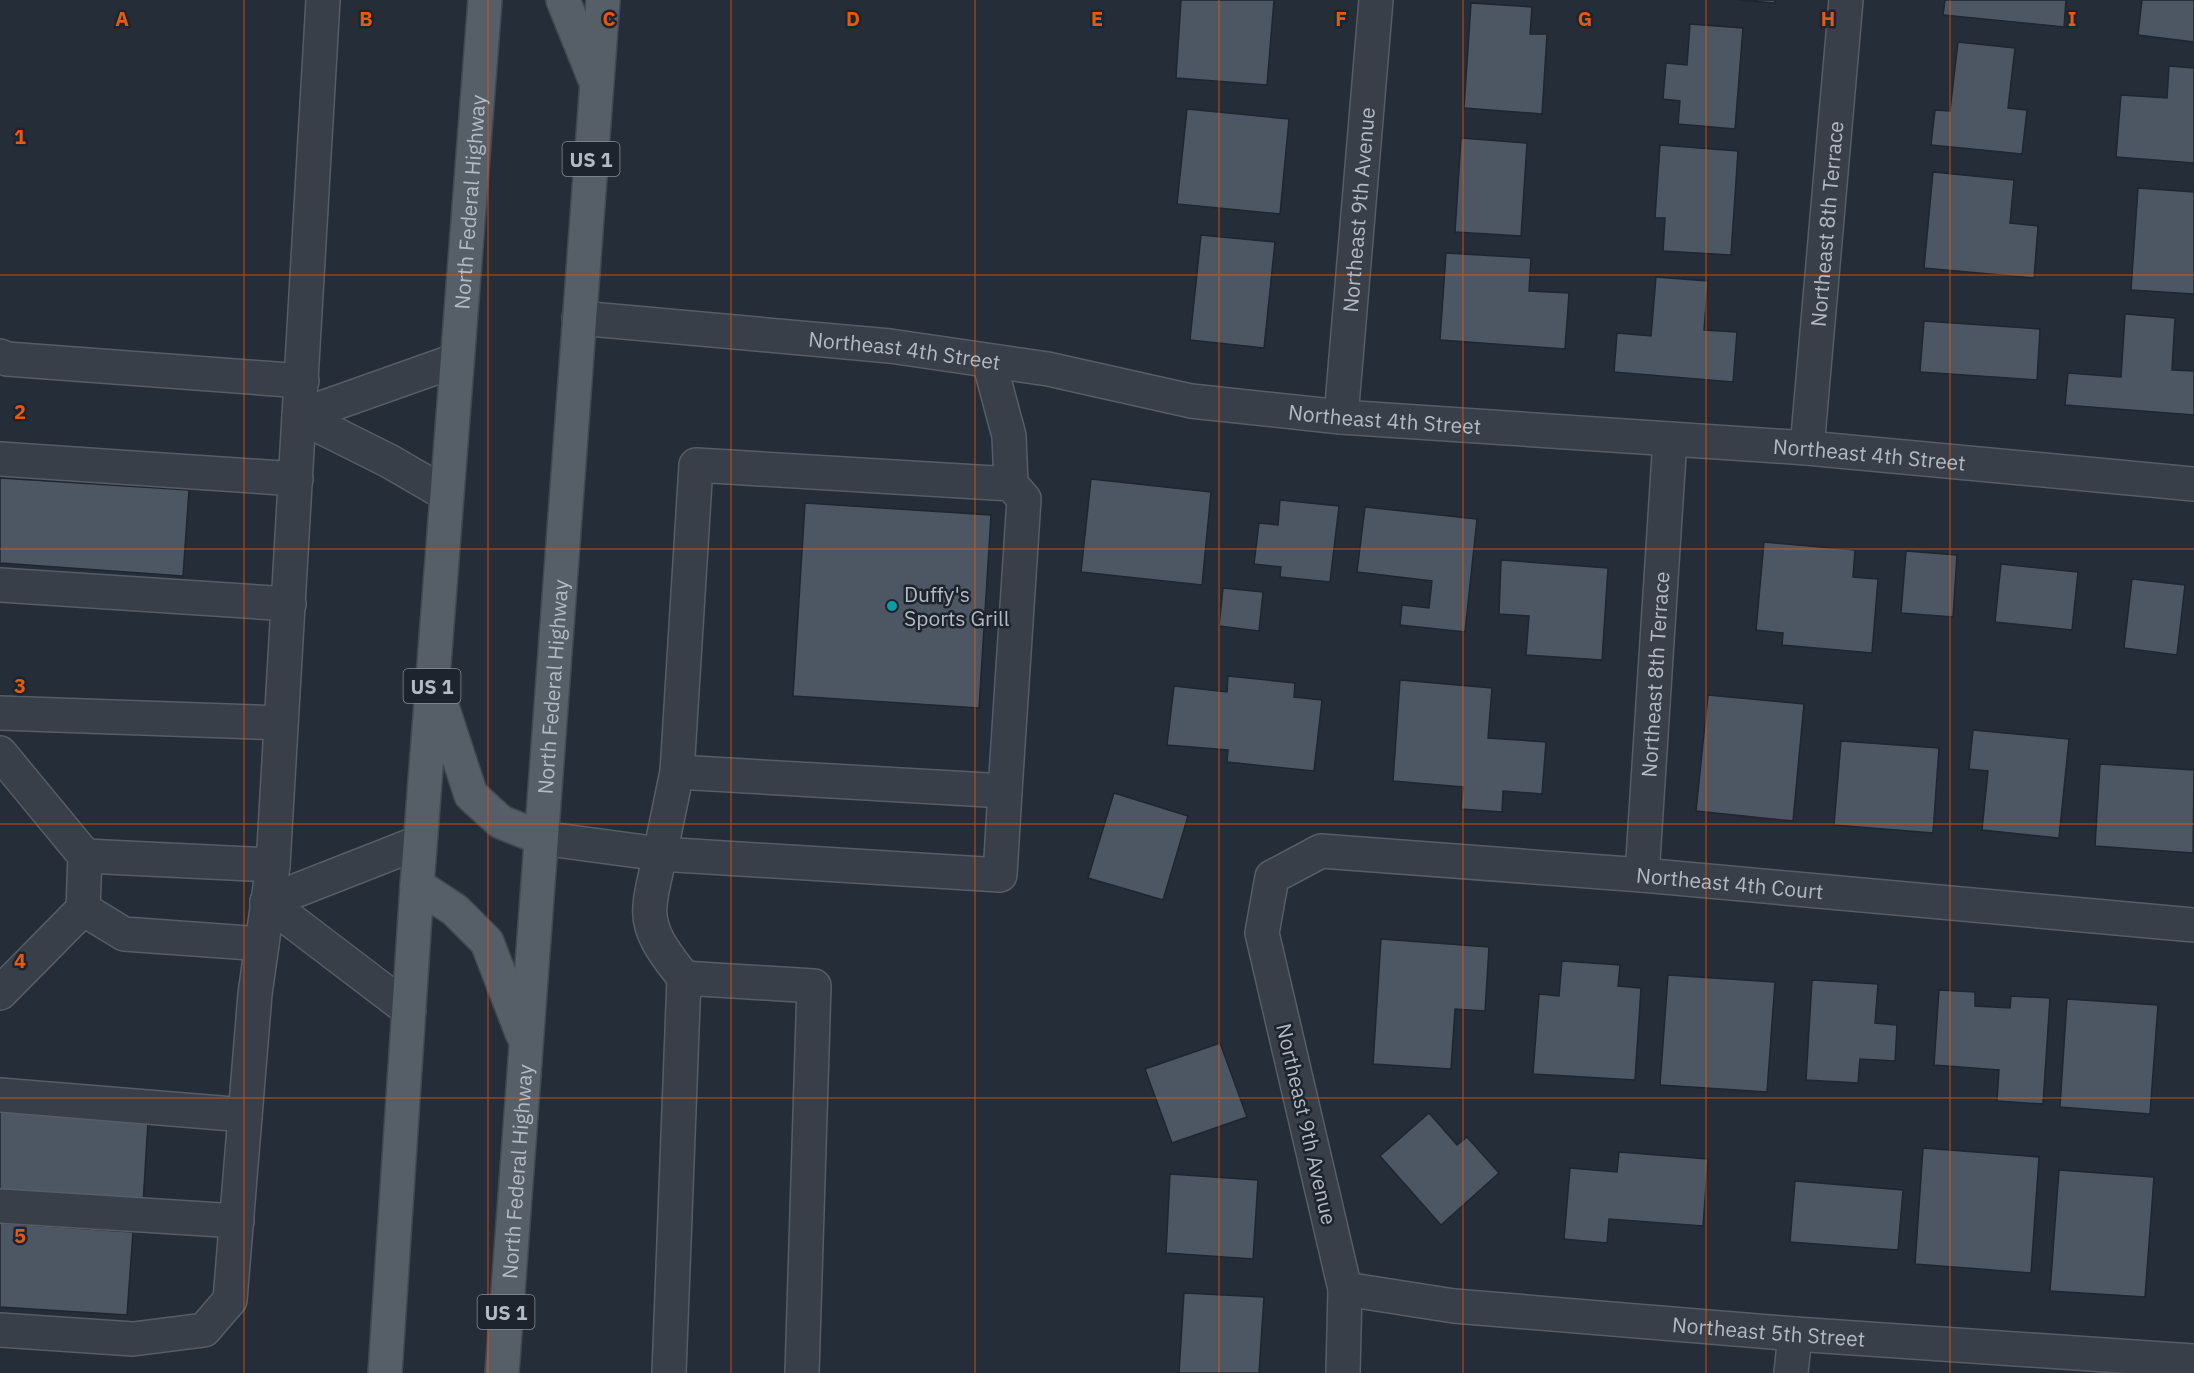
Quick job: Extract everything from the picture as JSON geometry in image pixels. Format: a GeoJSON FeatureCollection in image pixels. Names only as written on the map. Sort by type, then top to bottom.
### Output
{"type":"FeatureCollection","features":[{"type":"Feature","properties":{"kind":"main road","name":"North Federal Highway"},"geometry":{"type":"LineString","coordinates":[[385,1373],[420,842],[485,0]]}},
{"type":"Feature","properties":{"kind":"main road"},"geometry":{"type":"LineString","coordinates":[[563,0],[597,84]]}},
{"type":"Feature","properties":{"kind":"main road","name":"North Federal Highway"},"geometry":{"type":"LineString","coordinates":[[502,1373],[603,0]]}},
{"type":"Feature","properties":{"kind":"main road"},"geometry":{"type":"LineString","coordinates":[[432,678],[471,795],[501,822],[541,838]]}},
{"type":"Feature","properties":{"kind":"main road"},"geometry":{"type":"LineString","coordinates":[[417,885],[455,910],[487,942],[525,1043]]}},
{"type":"Feature","properties":{"kind":"street"},"geometry":{"type":"LineString","coordinates":[[0,1330],[133,1339],[204,1330],[230,1300],[255,994],[273,865],[323,0]]}},
{"type":"Feature","properties":{"kind":"street","name":"Northeast 9th Avenue"},"geometry":{"type":"LineString","coordinates":[[1341,417],[1376,0]]}},
{"type":"Feature","properties":{"kind":"street","name":"Northeast 8th Terrace"},"geometry":{"type":"LineString","coordinates":[[1807,448],[1846,0]]}},
{"type":"Feature","properties":{"kind":"street","name":"Northeast 4th Street"},"geometry":{"type":"LineString","coordinates":[[579,318],[890,346],[1048,369],[1191,401],[1341,417],[1807,448],[2194,484]]}},
{"type":"Feature","properties":{"kind":"street"},"geometry":{"type":"LineString","coordinates":[[0,356],[7,359],[302,381]]}},
{"type":"Feature","properties":{"kind":"street"},"geometry":{"type":"LineString","coordinates":[[299,416],[457,360]]}},
{"type":"Feature","properties":{"kind":"street"},"geometry":{"type":"LineString","coordinates":[[541,838],[660,854],[1000,875],[1024,499],[1011,484],[1008,436],[989,361]]}},
{"type":"Feature","properties":{"kind":"street"},"geometry":{"type":"LineString","coordinates":[[299,416],[389,461],[446,494]]}},
{"type":"Feature","properties":{"kind":"street","name":"Northeast 8th Terrace"},"geometry":{"type":"LineString","coordinates":[[1642,875],[1671,439]]}},
{"type":"Feature","properties":{"kind":"street"},"geometry":{"type":"LineString","coordinates":[[0,459],[296,479]]}},
{"type":"Feature","properties":{"kind":"street"},"geometry":{"type":"LineString","coordinates":[[669,1373],[684,978],[662,948],[650,921],[649,907],[677,772],[696,465],[1011,484]]}},
{"type":"Feature","properties":{"kind":"street"},"geometry":{"type":"LineString","coordinates":[[0,585],[289,604]]}},
{"type":"Feature","properties":{"kind":"street"},"geometry":{"type":"LineString","coordinates":[[0,713],[281,723]]}},
{"type":"Feature","properties":{"kind":"street"},"geometry":{"type":"LineString","coordinates":[[0,753],[85,856],[83,909],[0,993]]}},
{"type":"Feature","properties":{"kind":"street"},"geometry":{"type":"LineString","coordinates":[[677,772],[1005,791]]}},
{"type":"Feature","properties":{"kind":"street"},"geometry":{"type":"LineString","coordinates":[[267,902],[420,842]]}},
{"type":"Feature","properties":{"kind":"street","name":"Northeast 4th Court"},"geometry":{"type":"LineString","coordinates":[[1272,877],[1321,850],[1642,875],[2194,925]]}},
{"type":"Feature","properties":{"kind":"street"},"geometry":{"type":"LineString","coordinates":[[85,856],[273,865]]}},
{"type":"Feature","properties":{"kind":"street","name":"Northeast 9th Avenue"},"geometry":{"type":"LineString","coordinates":[[1272,877],[1262,933],[1345,1290],[1342,1373]]}},
{"type":"Feature","properties":{"kind":"street"},"geometry":{"type":"LineString","coordinates":[[267,902],[409,1010]]}},
{"type":"Feature","properties":{"kind":"street"},"geometry":{"type":"LineString","coordinates":[[83,909],[124,933],[262,944]]}},
{"type":"Feature","properties":{"kind":"street"},"geometry":{"type":"LineString","coordinates":[[684,978],[814,986],[802,1373]]}},
{"type":"Feature","properties":{"kind":"street"},"geometry":{"type":"LineString","coordinates":[[0,1095],[245,1115]]}},
{"type":"Feature","properties":{"kind":"street"},"geometry":{"type":"LineString","coordinates":[[0,1206],[237,1221]]}},
{"type":"Feature","properties":{"kind":"street","name":"Northeast 5th Street"},"geometry":{"type":"LineString","coordinates":[[1345,1290],[1454,1306],[1795,1334],[2194,1361]]}},
{"type":"Feature","properties":{"kind":"street"},"geometry":{"type":"LineString","coordinates":[[1791,1373],[1795,1334]]}},
{"type":"Feature","properties":{"kind":"building"},"geometry":{"type":"Polygon","coordinates":[[[1181,0],[1274,0],[1267,85],[1176,78],[1181,0]]]}},
{"type":"Feature","properties":{"kind":"building"},"geometry":{"type":"Polygon","coordinates":[[[1738,0],[1775,0],[1775,3],[1738,0]]]}},
{"type":"Feature","properties":{"kind":"building"},"geometry":{"type":"Polygon","coordinates":[[[1945,0],[2066,0],[2064,27],[1943,15],[1945,0]]]}},
{"type":"Feature","properties":{"kind":"building"},"geometry":{"type":"Polygon","coordinates":[[[2142,0],[2194,0],[2194,42],[2138,35],[2142,0]]]}},
{"type":"Feature","properties":{"kind":"building"},"geometry":{"type":"Polygon","coordinates":[[[1471,3],[1532,7],[1530,34],[1547,34],[1542,114],[1464,108],[1471,3]]]}},
{"type":"Feature","properties":{"kind":"building"},"geometry":{"type":"Polygon","coordinates":[[[1690,24],[1743,28],[1735,129],[1678,124],[1680,101],[1663,99],[1666,63],[1687,65],[1690,24]]]}},
{"type":"Feature","properties":{"kind":"building"},"geometry":{"type":"Polygon","coordinates":[[[1958,42],[2015,48],[2008,108],[2027,110],[2022,154],[1931,145],[1935,110],[1950,111],[1958,42]]]}},
{"type":"Feature","properties":{"kind":"building"},"geometry":{"type":"Polygon","coordinates":[[[2169,66],[2194,68],[2194,163],[2116,157],[2121,95],[2167,98],[2169,66]]]}},
{"type":"Feature","properties":{"kind":"building"},"geometry":{"type":"Polygon","coordinates":[[[1187,109],[1289,119],[1280,214],[1177,204],[1187,109]]]}},
{"type":"Feature","properties":{"kind":"building"},"geometry":{"type":"Polygon","coordinates":[[[1461,138],[1527,143],[1521,236],[1455,232],[1461,138]]]}},
{"type":"Feature","properties":{"kind":"building"},"geometry":{"type":"Polygon","coordinates":[[[1660,145],[1738,151],[1731,255],[1663,251],[1665,218],[1655,218],[1660,145]]]}},
{"type":"Feature","properties":{"kind":"building"},"geometry":{"type":"Polygon","coordinates":[[[1933,172],[2014,180],[2010,223],[2038,226],[2034,278],[1924,268],[1933,172]]]}},
{"type":"Feature","properties":{"kind":"building"},"geometry":{"type":"Polygon","coordinates":[[[2138,188],[2194,192],[2194,294],[2131,290],[2138,188]]]}},
{"type":"Feature","properties":{"kind":"building"},"geometry":{"type":"Polygon","coordinates":[[[1201,235],[1275,242],[1264,348],[1190,340],[1201,235]]]}},
{"type":"Feature","properties":{"kind":"building"},"geometry":{"type":"Polygon","coordinates":[[[1446,253],[1531,258],[1529,291],[1569,293],[1565,349],[1440,340],[1446,253]]]}},
{"type":"Feature","properties":{"kind":"building"},"geometry":{"type":"Polygon","coordinates":[[[1656,277],[1708,281],[1704,330],[1737,332],[1733,382],[1614,372],[1617,333],[1651,336],[1656,277]]]}},
{"type":"Feature","properties":{"kind":"building"},"geometry":{"type":"Polygon","coordinates":[[[2125,314],[2175,318],[2172,370],[2194,371],[2194,415],[2065,405],[2068,373],[2121,377],[2125,314]]]}},
{"type":"Feature","properties":{"kind":"building"},"geometry":{"type":"Polygon","coordinates":[[[1924,321],[2040,329],[2037,380],[1920,372],[1924,321]]]}},
{"type":"Feature","properties":{"kind":"building"},"geometry":{"type":"Polygon","coordinates":[[[0,478],[189,490],[183,576],[0,563],[0,478]]]}},
{"type":"Feature","properties":{"kind":"building"},"geometry":{"type":"Polygon","coordinates":[[[1091,479],[1211,492],[1202,585],[1081,572],[1091,479]]]}},
{"type":"Feature","properties":{"kind":"building"},"geometry":{"type":"Polygon","coordinates":[[[1280,500],[1339,506],[1330,582],[1280,577],[1281,567],[1254,564],[1259,523],[1278,525],[1280,500]]]}},
{"type":"Feature","properties":{"kind":"building","name":"Duffy's Sports Grill"},"geometry":{"type":"Polygon","coordinates":[[[805,503],[991,515],[979,708],[793,696],[805,503]]]}},
{"type":"Feature","properties":{"kind":"building"},"geometry":{"type":"Polygon","coordinates":[[[1365,507],[1477,519],[1465,632],[1400,625],[1402,605],[1429,608],[1432,581],[1357,572],[1365,507]]]}},
{"type":"Feature","properties":{"kind":"building"},"geometry":{"type":"Polygon","coordinates":[[[1764,542],[1855,550],[1853,577],[1878,579],[1872,653],[1782,645],[1783,633],[1756,630],[1764,542]]]}},
{"type":"Feature","properties":{"kind":"building"},"geometry":{"type":"Polygon","coordinates":[[[1906,551],[1957,555],[1953,617],[1901,613],[1906,551]]]}},
{"type":"Feature","properties":{"kind":"building"},"geometry":{"type":"Polygon","coordinates":[[[1501,560],[1608,568],[1602,660],[1526,655],[1529,616],[1499,614],[1501,560]]]}},
{"type":"Feature","properties":{"kind":"building"},"geometry":{"type":"Polygon","coordinates":[[[2001,564],[2078,572],[2072,630],[1995,622],[2001,564]]]}},
{"type":"Feature","properties":{"kind":"building"},"geometry":{"type":"Polygon","coordinates":[[[2132,579],[2185,585],[2177,655],[2124,648],[2132,579]]]}},
{"type":"Feature","properties":{"kind":"building"},"geometry":{"type":"Polygon","coordinates":[[[1223,588],[1263,592],[1259,631],[1219,626],[1223,588]]]}},
{"type":"Feature","properties":{"kind":"building"},"geometry":{"type":"Polygon","coordinates":[[[1228,676],[1295,683],[1294,697],[1322,700],[1314,771],[1227,762],[1228,750],[1167,745],[1174,686],[1227,692],[1228,676]]]}},
{"type":"Feature","properties":{"kind":"building"},"geometry":{"type":"Polygon","coordinates":[[[1400,680],[1492,688],[1488,738],[1546,742],[1542,794],[1503,791],[1502,812],[1461,809],[1463,787],[1393,781],[1400,680]]]}},
{"type":"Feature","properties":{"kind":"building"},"geometry":{"type":"Polygon","coordinates":[[[1708,695],[1804,704],[1793,821],[1696,811],[1708,695]]]}},
{"type":"Feature","properties":{"kind":"building"},"geometry":{"type":"Polygon","coordinates":[[[1973,730],[2069,739],[2059,838],[1982,830],[1988,771],[1969,769],[1973,730]]]}},
{"type":"Feature","properties":{"kind":"building"},"geometry":{"type":"Polygon","coordinates":[[[1841,741],[1939,748],[1933,833],[1834,825],[1841,741]]]}},
{"type":"Feature","properties":{"kind":"building"},"geometry":{"type":"Polygon","coordinates":[[[2100,764],[2194,770],[2193,853],[2095,846],[2100,764]]]}},
{"type":"Feature","properties":{"kind":"building"},"geometry":{"type":"Polygon","coordinates":[[[1114,793],[1188,816],[1163,900],[1088,878],[1114,793]]]}},
{"type":"Feature","properties":{"kind":"building"},"geometry":{"type":"Polygon","coordinates":[[[1381,939],[1489,947],[1485,1011],[1455,1009],[1451,1069],[1373,1064],[1381,939]]]}},
{"type":"Feature","properties":{"kind":"building"},"geometry":{"type":"Polygon","coordinates":[[[1562,961],[1620,965],[1618,986],[1641,988],[1635,1080],[1533,1074],[1539,994],[1559,996],[1562,961]]]}},
{"type":"Feature","properties":{"kind":"building"},"geometry":{"type":"Polygon","coordinates":[[[1668,975],[1775,982],[1767,1092],[1660,1085],[1668,975]]]}},
{"type":"Feature","properties":{"kind":"building"},"geometry":{"type":"Polygon","coordinates":[[[1812,980],[1878,984],[1875,1023],[1897,1025],[1895,1061],[1860,1059],[1858,1083],[1806,1080],[1812,980]]]}},
{"type":"Feature","properties":{"kind":"building"},"geometry":{"type":"Polygon","coordinates":[[[1939,990],[1975,992],[1975,1006],[2010,1008],[2011,996],[2050,998],[2043,1104],[1997,1101],[1999,1070],[1934,1065],[1939,990]]]}},
{"type":"Feature","properties":{"kind":"building"},"geometry":{"type":"Polygon","coordinates":[[[2067,999],[2158,1005],[2150,1114],[2060,1107],[2067,999]]]}},
{"type":"Feature","properties":{"kind":"building"},"geometry":{"type":"Polygon","coordinates":[[[1220,1043],[1247,1117],[1172,1143],[1145,1069],[1220,1043]]]}},
{"type":"Feature","properties":{"kind":"building"},"geometry":{"type":"Polygon","coordinates":[[[0,1111],[148,1121],[143,1205],[0,1196],[0,1111]]]}},
{"type":"Feature","properties":{"kind":"building"},"geometry":{"type":"Polygon","coordinates":[[[1429,1113],[1457,1145],[1467,1137],[1499,1173],[1441,1225],[1380,1156],[1429,1113]]]}},
{"type":"Feature","properties":{"kind":"building"},"geometry":{"type":"Polygon","coordinates":[[[1923,1148],[2039,1157],[2031,1273],[1915,1264],[1923,1148]]]}},
{"type":"Feature","properties":{"kind":"building"},"geometry":{"type":"Polygon","coordinates":[[[1619,1152],[1708,1159],[1703,1226],[1609,1219],[1607,1243],[1564,1239],[1570,1168],[1617,1172],[1619,1152]]]}},
{"type":"Feature","properties":{"kind":"building"},"geometry":{"type":"Polygon","coordinates":[[[2059,1170],[2154,1177],[2145,1297],[2050,1291],[2059,1170]]]}},
{"type":"Feature","properties":{"kind":"building"},"geometry":{"type":"Polygon","coordinates":[[[1170,1174],[1258,1180],[1253,1259],[1166,1253],[1170,1174]]]}},
{"type":"Feature","properties":{"kind":"building"},"geometry":{"type":"Polygon","coordinates":[[[1795,1181],[1903,1190],[1898,1250],[1790,1242],[1795,1181]]]}},
{"type":"Feature","properties":{"kind":"building"},"geometry":{"type":"Polygon","coordinates":[[[0,1223],[133,1232],[127,1315],[0,1307],[0,1223]]]}},
{"type":"Feature","properties":{"kind":"building"},"geometry":{"type":"Polygon","coordinates":[[[1184,1293],[1264,1297],[1259,1373],[1179,1373],[1184,1293]]]}},
{"type":"Feature","properties":{"kind":"place","name":"Duffy's Sports Grill"},"geometry":{"type":"Point","coordinates":[892,606]}}]}
